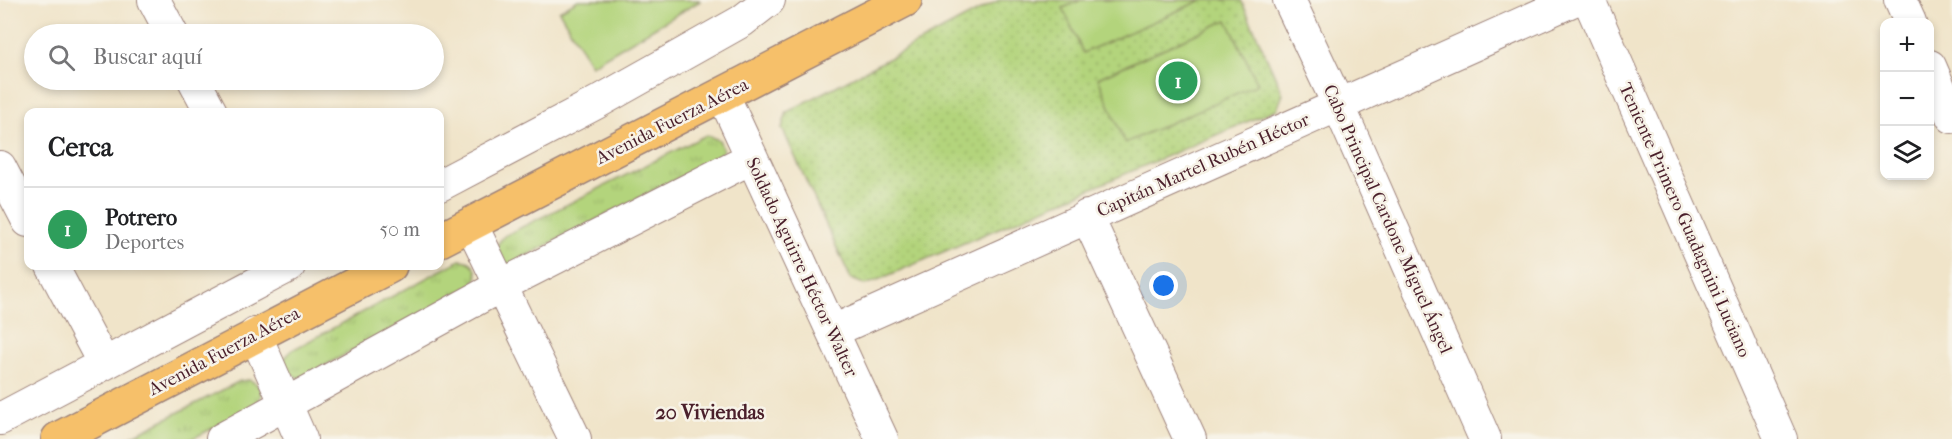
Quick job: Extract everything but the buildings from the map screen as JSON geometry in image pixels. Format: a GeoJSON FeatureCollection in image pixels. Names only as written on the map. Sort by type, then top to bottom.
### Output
{"type":"FeatureCollection","features":[{"type":"Feature","properties":{"kind":"main road","name":"Avenida Fuerza Aérea"},"geometry":{"type":"LineString","coordinates":[[444,238],[904,0]]}},
{"type":"Feature","properties":{"kind":"main road","name":"Avenida Fuerza Aérea"},"geometry":{"type":"LineString","coordinates":[[58,439],[255,334],[382,270]]}},
{"type":"Feature","properties":{"kind":"street"},"geometry":{"type":"LineString","coordinates":[[154,0],[167,24]]}},
{"type":"Feature","properties":{"kind":"street"},"geometry":{"type":"LineString","coordinates":[[444,183],[660,68],[742,21],[769,0]]}},
{"type":"Feature","properties":{"kind":"street","name":"Cabo Principal Cardone Miguel Ángel"},"geometry":{"type":"LineString","coordinates":[[1289,0],[1338,104],[1485,439]]}},
{"type":"Feature","properties":{"kind":"street","name":"Capitán Martel Rubén Héctor"},"geometry":{"type":"LineString","coordinates":[[833,331],[1574,0]]}},
{"type":"Feature","properties":{"kind":"street","name":"Teniente Primero Guadagnini Luciano"},"geometry":{"type":"LineString","coordinates":[[1589,0],[1781,439]]}},
{"type":"Feature","properties":{"kind":"street"},"geometry":{"type":"LineString","coordinates":[[1900,0],[1908,18]]}},
{"type":"Feature","properties":{"kind":"street"},"geometry":{"type":"LineString","coordinates":[[1932,72],[1952,117]]}},
{"type":"Feature","properties":{"kind":"street"},"geometry":{"type":"LineString","coordinates":[[199,90],[209,108]]}},
{"type":"Feature","properties":{"kind":"street","name":"Soldado Aguirre Héctor Walter"},"geometry":{"type":"LineString","coordinates":[[723,95],[882,439]]}},
{"type":"Feature","properties":{"kind":"street"},"geometry":{"type":"LineString","coordinates":[[222,439],[502,285],[751,158]]}},
{"type":"Feature","properties":{"kind":"street"},"geometry":{"type":"LineString","coordinates":[[0,167],[24,213]]}},
{"type":"Feature","properties":{"kind":"street"},"geometry":{"type":"LineString","coordinates":[[1087,216],[1190,439]]}},
{"type":"Feature","properties":{"kind":"street"},"geometry":{"type":"LineString","coordinates":[[471,224],[575,439]]}},
{"type":"Feature","properties":{"kind":"street"},"geometry":{"type":"LineString","coordinates":[[54,270],[104,364]]}},
{"type":"Feature","properties":{"kind":"street"},"geometry":{"type":"LineString","coordinates":[[0,419],[280,270]]}},
{"type":"Feature","properties":{"kind":"street"},"geometry":{"type":"LineString","coordinates":[[255,334],[301,439]]}},
{"type":"Feature","properties":{"kind":"green space"},"geometry":{"type":"Polygon","coordinates":[[[578,0],[700,1],[591,65],[559,11],[578,0]]]}},
{"type":"Feature","properties":{"kind":"green space"},"geometry":{"type":"Polygon","coordinates":[[[999,0],[1241,0],[1283,94],[1277,109],[866,285],[851,279],[782,128],[787,112],[999,0]]]}},
{"type":"Feature","properties":{"kind":"green space"},"geometry":{"type":"Polygon","coordinates":[[[1081,0],[1202,0],[1083,53],[1063,8],[1081,0]]]}},
{"type":"Feature","properties":{"kind":"green space"},"geometry":{"type":"Polygon","coordinates":[[[1227,20],[1258,84],[1125,143],[1098,78],[1227,20]]]}},
{"type":"Feature","properties":{"kind":"green space"},"geometry":{"type":"Polygon","coordinates":[[[706,135],[719,140],[723,150],[721,156],[510,264],[504,262],[496,246],[504,236],[706,135]]]}},
{"type":"Feature","properties":{"kind":"green space"},"geometry":{"type":"Polygon","coordinates":[[[460,260],[469,262],[476,272],[473,285],[304,377],[298,378],[287,372],[284,359],[292,350],[460,260]]]}},
{"type":"Feature","properties":{"kind":"green space"},"geometry":{"type":"Polygon","coordinates":[[[249,380],[257,384],[260,390],[261,397],[257,405],[192,439],[126,439],[240,381],[249,380]]]}},
{"type":"Feature","properties":{"kind":"place","name":"Potrero"},"geometry":{"type":"Point","coordinates":[1178,81]}},
{"type":"Feature","properties":{"kind":"district","name":"20 Viviendas"},"geometry":{"type":"Point","coordinates":[710,412]}}]}
